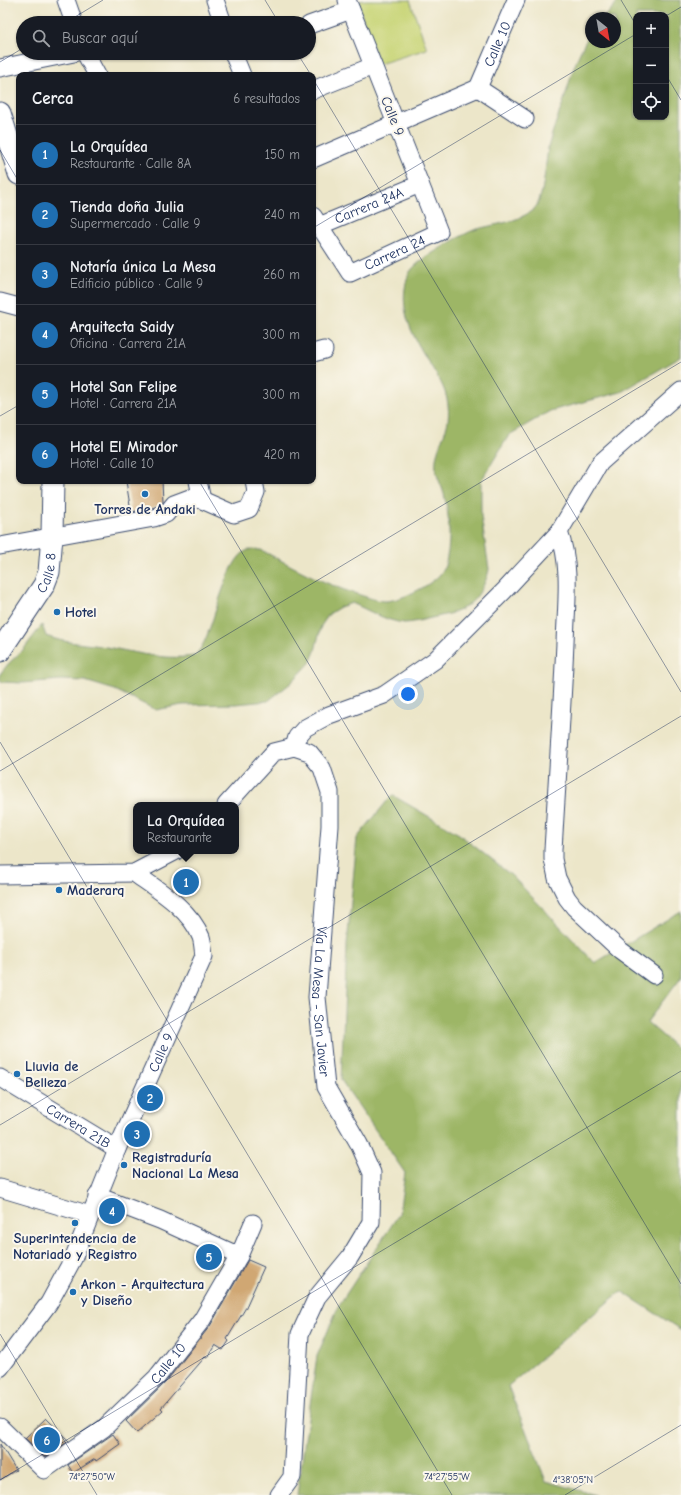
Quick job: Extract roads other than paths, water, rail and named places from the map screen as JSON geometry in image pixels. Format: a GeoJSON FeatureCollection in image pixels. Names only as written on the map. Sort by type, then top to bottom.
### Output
{"type":"FeatureCollection","features":[{"type":"Feature","properties":{"kind":"main road"},"geometry":{"type":"LineString","coordinates":[[0,113],[16,164]]}},
{"type":"Feature","properties":{"kind":"main road","name":"Calle 8"},"geometry":{"type":"LineString","coordinates":[[0,651],[44,585],[49,572],[52,536],[53,484]]}},
{"type":"Feature","properties":{"kind":"street"},"geometry":{"type":"LineString","coordinates":[[66,0],[72,16]]}},
{"type":"Feature","properties":{"kind":"street"},"geometry":{"type":"LineString","coordinates":[[215,0],[221,16]]}},
{"type":"Feature","properties":{"kind":"street","name":"Calle 10"},"geometry":{"type":"LineString","coordinates":[[478,88],[512,1]]}},
{"type":"Feature","properties":{"kind":"street"},"geometry":{"type":"LineString","coordinates":[[316,22],[349,5]]}},
{"type":"Feature","properties":{"kind":"street","name":"Calle 9"},"geometry":{"type":"LineString","coordinates":[[349,5],[439,232]]}},
{"type":"Feature","properties":{"kind":"street"},"geometry":{"type":"LineString","coordinates":[[0,68],[39,60]]}},
{"type":"Feature","properties":{"kind":"street"},"geometry":{"type":"LineString","coordinates":[[89,60],[95,72]]}},
{"type":"Feature","properties":{"kind":"street"},"geometry":{"type":"LineString","coordinates":[[236,60],[241,72]]}},
{"type":"Feature","properties":{"kind":"street"},"geometry":{"type":"LineString","coordinates":[[316,89],[373,66]]}},
{"type":"Feature","properties":{"kind":"street"},"geometry":{"type":"LineString","coordinates":[[316,158],[478,88],[525,119]]}},
{"type":"Feature","properties":{"kind":"street","name":"Carrera 24A"},"geometry":{"type":"LineString","coordinates":[[316,221],[420,184]]}},
{"type":"Feature","properties":{"kind":"street","name":"Carrera 24"},"geometry":{"type":"LineString","coordinates":[[316,221],[350,273],[439,232]]}},
{"type":"Feature","properties":{"kind":"street"},"geometry":{"type":"LineString","coordinates":[[0,302],[16,306]]}},
{"type":"Feature","properties":{"kind":"street"},"geometry":{"type":"LineString","coordinates":[[229,802],[274,752],[294,747],[297,737],[305,728],[329,715],[384,695],[435,660],[504,591],[559,532],[600,463],[681,391]]}},
{"type":"Feature","properties":{"kind":"street"},"geometry":{"type":"LineString","coordinates":[[199,484],[202,500]]}},
{"type":"Feature","properties":{"kind":"street"},"geometry":{"type":"LineString","coordinates":[[0,546],[154,518],[166,514],[174,504],[190,498],[202,500],[234,514],[249,509],[256,492],[255,484]]}},
{"type":"Feature","properties":{"kind":"street"},"geometry":{"type":"LineString","coordinates":[[559,532],[566,552],[568,577],[553,850],[554,869],[561,888],[574,907],[620,950],[654,975]]}},
{"type":"Feature","properties":{"kind":"street","name":"Vía La Mesa - San Javier"},"geometry":{"type":"LineString","coordinates":[[279,1495],[292,1477],[300,1334],[317,1297],[350,1257],[371,1222],[372,1173],[359,1144],[326,1087],[317,997],[330,826],[330,792],[322,768],[309,752],[294,747]]}},
{"type":"Feature","properties":{"kind":"street"},"geometry":{"type":"LineString","coordinates":[[0,876],[134,873],[170,854]]}},
{"type":"Feature","properties":{"kind":"street","name":"Calle 9"},"geometry":{"type":"LineString","coordinates":[[0,1368],[49,1304],[73,1259],[116,1149],[204,956],[201,938],[193,923],[173,901],[134,873]]}},
{"type":"Feature","properties":{"kind":"street","name":"Carrera 21B"},"geometry":{"type":"LineString","coordinates":[[0,1078],[116,1149]]}},
{"type":"Feature","properties":{"kind":"street"},"geometry":{"type":"LineString","coordinates":[[0,1188],[90,1215]]}},
{"type":"Feature","properties":{"kind":"street"},"geometry":{"type":"LineString","coordinates":[[97,1196],[160,1220],[239,1256]]}},
{"type":"Feature","properties":{"kind":"street","name":"Calle 10"},"geometry":{"type":"LineString","coordinates":[[3,1434],[44,1470],[104,1428],[157,1377],[202,1320],[239,1256],[253,1223]]}},
{"type":"Feature","properties":{"kind":"place","name":"Torres de Andaki"},"geometry":{"type":"Point","coordinates":[145,494]}},
{"type":"Feature","properties":{"kind":"place","name":"Hotel"},"geometry":{"type":"Point","coordinates":[57,612]}},
{"type":"Feature","properties":{"kind":"place","name":"La Orquídea"},"geometry":{"type":"Point","coordinates":[186,882]}},
{"type":"Feature","properties":{"kind":"place","name":"Maderarq"},"geometry":{"type":"Point","coordinates":[59,890]}},
{"type":"Feature","properties":{"kind":"place","name":"Lluvia de Belleza"},"geometry":{"type":"Point","coordinates":[17,1074]}},
{"type":"Feature","properties":{"kind":"place","name":"Tienda doña Julia"},"geometry":{"type":"Point","coordinates":[150,1098]}},
{"type":"Feature","properties":{"kind":"place","name":"Notaría única La Mesa"},"geometry":{"type":"Point","coordinates":[137,1134]}},
{"type":"Feature","properties":{"kind":"place","name":"Registraduría Nacional La Mesa"},"geometry":{"type":"Point","coordinates":[124,1165]}},
{"type":"Feature","properties":{"kind":"place","name":"Arquitecta Saidy"},"geometry":{"type":"Point","coordinates":[112,1211]}},
{"type":"Feature","properties":{"kind":"place","name":"Superintendencia de Notariado y Registro"},"geometry":{"type":"Point","coordinates":[75,1223]}},
{"type":"Feature","properties":{"kind":"place","name":"Hotel San Felipe"},"geometry":{"type":"Point","coordinates":[209,1257]}},
{"type":"Feature","properties":{"kind":"place","name":"Arkon - Arquitectura y Diseño"},"geometry":{"type":"Point","coordinates":[73,1292]}},
{"type":"Feature","properties":{"kind":"place","name":"Hotel El Mirador"},"geometry":{"type":"Point","coordinates":[47,1440]}}]}
